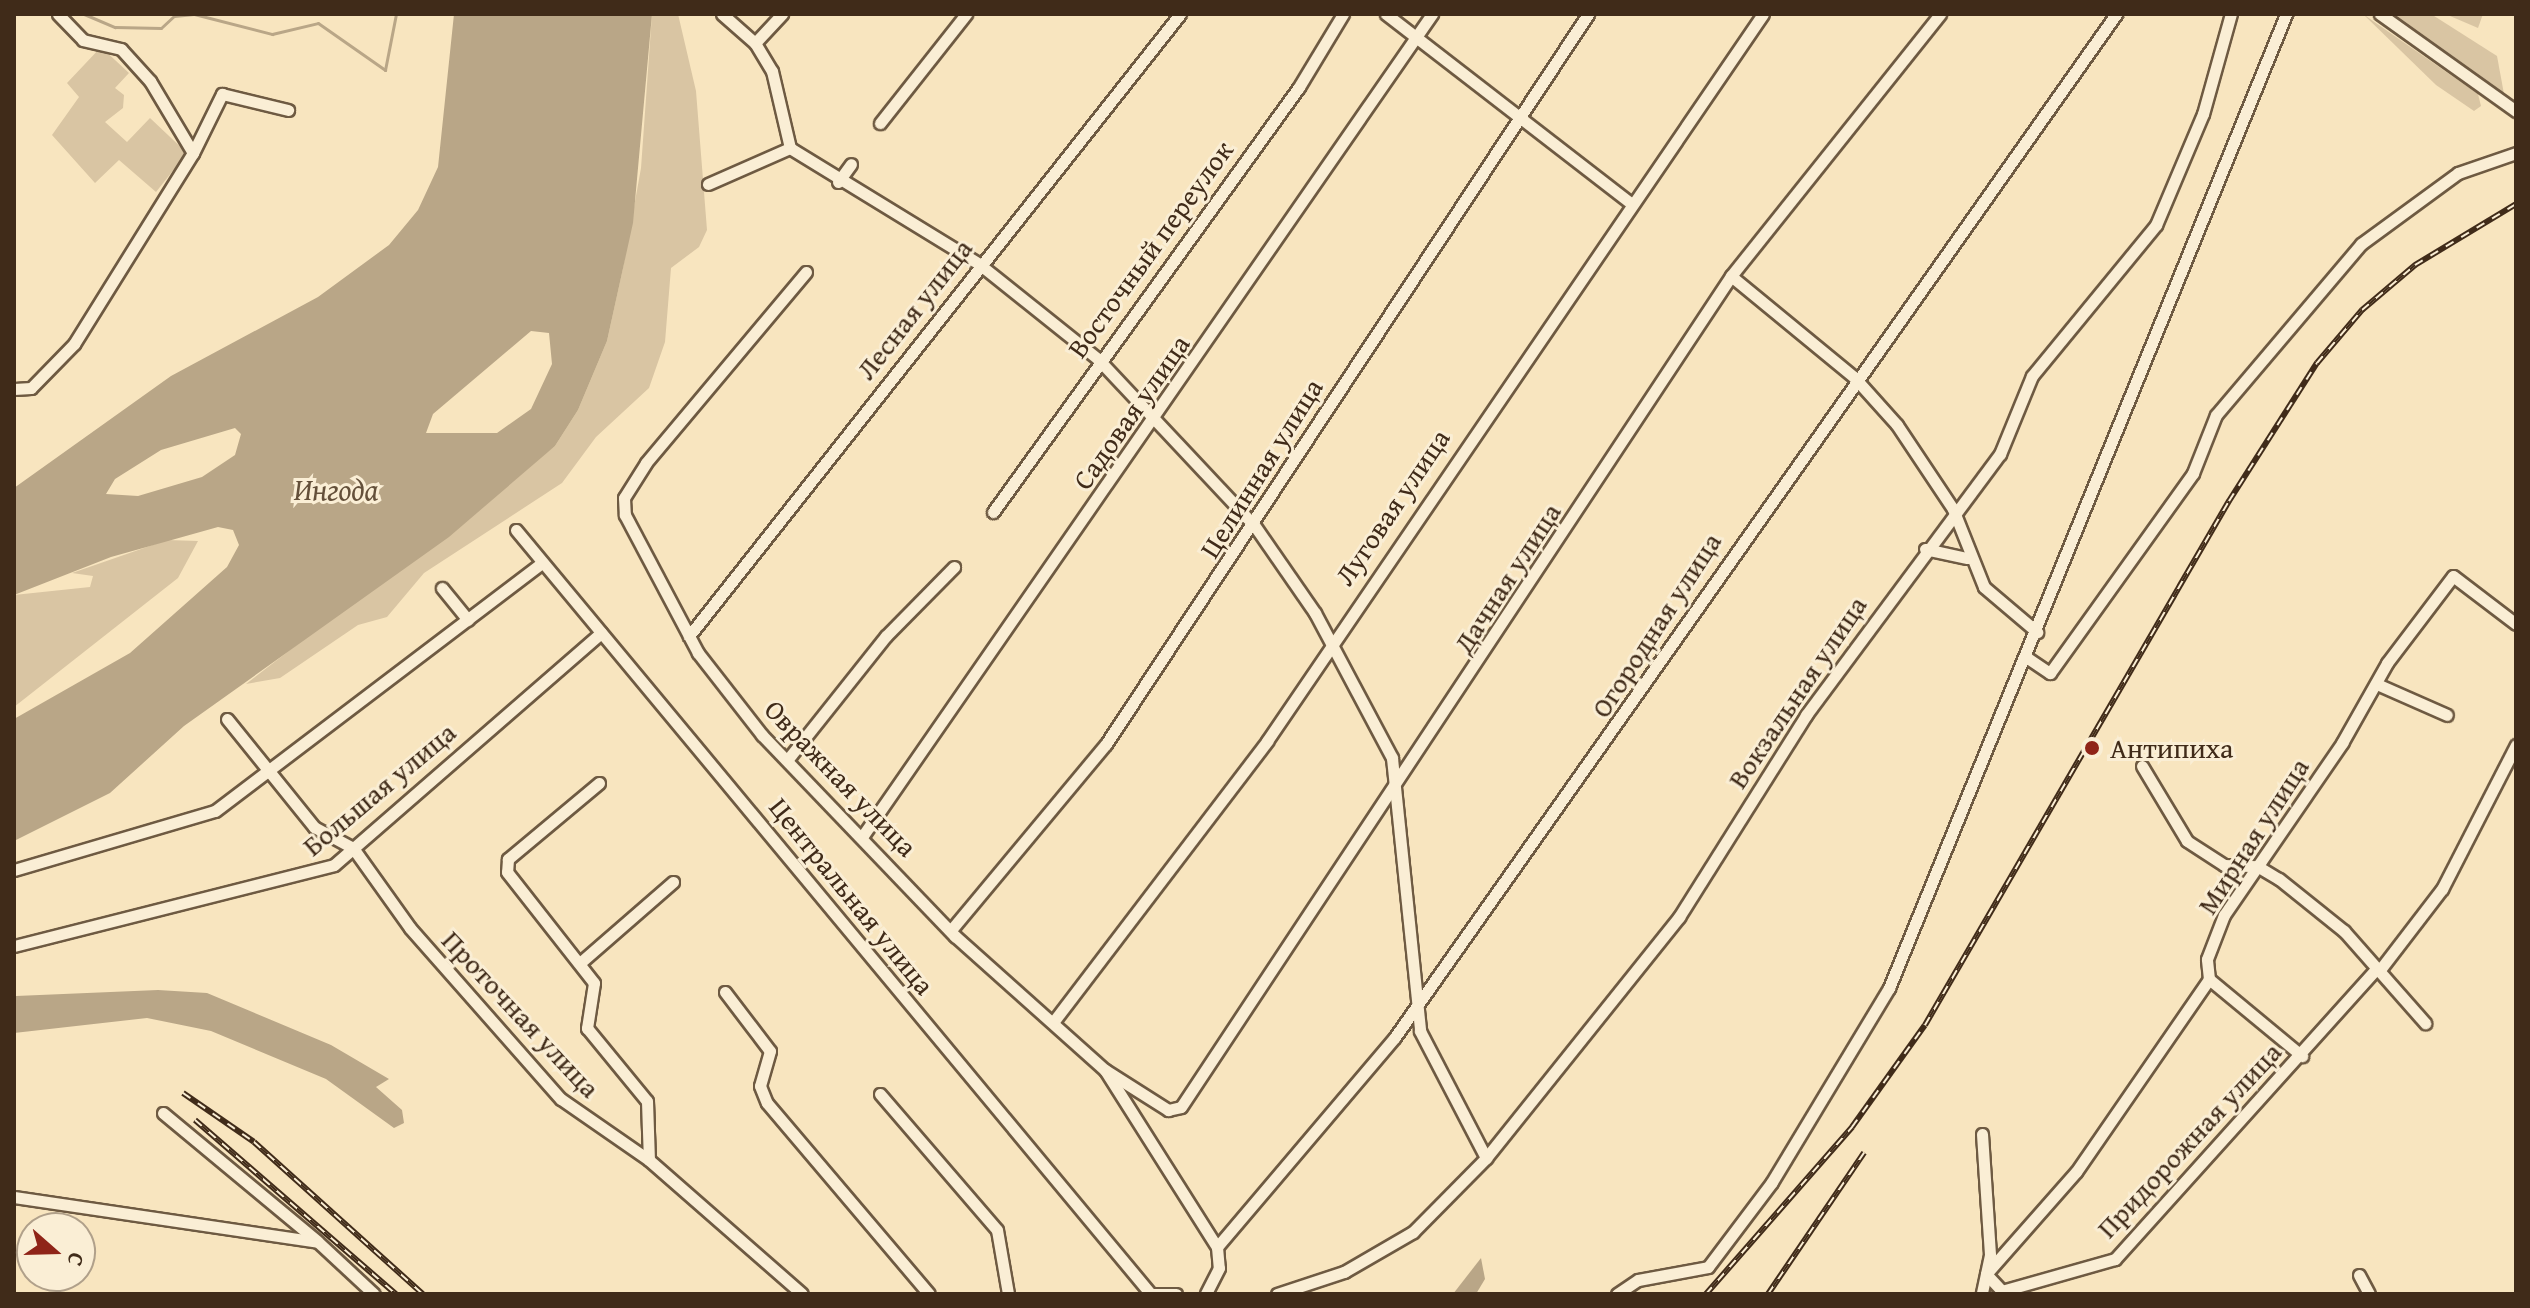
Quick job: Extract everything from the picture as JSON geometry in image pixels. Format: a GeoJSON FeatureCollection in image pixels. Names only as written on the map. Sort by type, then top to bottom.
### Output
{"type":"FeatureCollection","features":[{"type":"Feature","properties":{"kind":"street"},"geometry":{"type":"LineString","coordinates":[[58,14],[83,40],[121,49],[150,81],[193,153]]}},
{"type":"Feature","properties":{"kind":"street"},"geometry":{"type":"LineString","coordinates":[[722,14],[755,43],[772,71],[790,148],[838,182],[979,264],[1098,359],[1157,418],[1254,525],[1330,641],[1392,758],[1425,1047],[1486,1158]]}},
{"type":"Feature","properties":{"kind":"street"},"geometry":{"type":"LineString","coordinates":[[755,43],[782,14]]}},
{"type":"Feature","properties":{"kind":"street"},"geometry":{"type":"LineString","coordinates":[[880,123],[966,14]]}},
{"type":"Feature","properties":{"kind":"street","name":"Лесная улица"},"geometry":{"type":"LineString","coordinates":[[689,636],[979,264],[1180,14]]}},
{"type":"Feature","properties":{"kind":"street","name":"Восточный переулок"},"geometry":{"type":"LineString","coordinates":[[993,512],[1098,359],[1299,87],[1343,14]]}},
{"type":"Feature","properties":{"kind":"street"},"geometry":{"type":"LineString","coordinates":[[1386,14],[1513,119],[1628,201]]}},
{"type":"Feature","properties":{"kind":"street","name":"Садовая улица"},"geometry":{"type":"LineString","coordinates":[[864,834],[1157,418],[1432,14]]}},
{"type":"Feature","properties":{"kind":"street","name":"Целинная улица"},"geometry":{"type":"LineString","coordinates":[[951,930],[1106,744],[1254,525],[1513,119],[1588,14]]}},
{"type":"Feature","properties":{"kind":"street","name":"Луговая улица"},"geometry":{"type":"LineString","coordinates":[[1054,1021],[1267,741],[1330,641],[1628,201],[1763,14]]}},
{"type":"Feature","properties":{"kind":"street","name":"Дачная улица"},"geometry":{"type":"LineString","coordinates":[[1105,1070],[1168,1110],[1181,1107],[1397,790],[1731,276],[1940,14]]}},
{"type":"Feature","properties":{"kind":"street","name":"Огородная улица"},"geometry":{"type":"LineString","coordinates":[[1217,1247],[1418,1004],[1616,731],[1854,377],[2116,14]]}},
{"type":"Feature","properties":{"kind":"street","name":"Вокзальная улица"},"geometry":{"type":"LineString","coordinates":[[1277,1294],[1344,1272],[1413,1232],[1486,1158],[1679,917],[1806,715],[1953,509],[2000,454],[2032,376],[2064,331],[2156,225],[2203,114],[2231,14]]}},
{"type":"Feature","properties":{"kind":"street"},"geometry":{"type":"LineString","coordinates":[[1617,1294],[1638,1280],[1708,1267],[1845,1071],[1889,988],[2037,632],[2286,14]]}},
{"type":"Feature","properties":{"kind":"street"},"geometry":{"type":"LineString","coordinates":[[2380,14],[2516,111]]}},
{"type":"Feature","properties":{"kind":"street"},"geometry":{"type":"LineString","coordinates":[[14,389],[31,388],[74,344],[193,153],[222,94],[288,110]]}},
{"type":"Feature","properties":{"kind":"street"},"geometry":{"type":"LineString","coordinates":[[708,184],[790,148]]}},
{"type":"Feature","properties":{"kind":"street"},"geometry":{"type":"LineString","coordinates":[[2026,657],[2050,673],[2193,473],[2216,415],[2361,244],[2458,173],[2516,153]]}},
{"type":"Feature","properties":{"kind":"street"},"geometry":{"type":"LineString","coordinates":[[838,182],[851,164]]}},
{"type":"Feature","properties":{"kind":"street","name":"Овражная улица"},"geometry":{"type":"LineString","coordinates":[[806,272],[712,377],[624,498],[625,515],[689,636],[788,759],[864,834],[951,930],[1105,1070],[1217,1247]]}},
{"type":"Feature","properties":{"kind":"street"},"geometry":{"type":"LineString","coordinates":[[1731,276],[1854,377],[1897,425],[1953,509],[1967,558],[1984,587],[2037,632]]}},
{"type":"Feature","properties":{"kind":"street","name":"Центральная улица"},"geometry":{"type":"LineString","coordinates":[[516,530],[1150,1294]]}},
{"type":"Feature","properties":{"kind":"street"},"geometry":{"type":"LineString","coordinates":[[1925,549],[1967,558]]}},
{"type":"Feature","properties":{"kind":"street"},"geometry":{"type":"LineString","coordinates":[[14,870],[182,825],[271,773],[542,563]]}},
{"type":"Feature","properties":{"kind":"street"},"geometry":{"type":"LineString","coordinates":[[788,759],[886,636],[954,567]]}},
{"type":"Feature","properties":{"kind":"street","name":"Мирная улица"},"geometry":{"type":"LineString","coordinates":[[1986,1274],[2076,1172],[2209,979],[2207,959],[2224,915],[2379,685],[2387,663],[2453,576],[2516,624]]}},
{"type":"Feature","properties":{"kind":"street"},"geometry":{"type":"LineString","coordinates":[[442,588],[468,620]]}},
{"type":"Feature","properties":{"kind":"street","name":"Большая улица"},"geometry":{"type":"LineString","coordinates":[[14,946],[313,876],[353,848],[601,633]]}},
{"type":"Feature","properties":{"kind":"street"},"geometry":{"type":"LineString","coordinates":[[2379,685],[2447,715]]}},
{"type":"Feature","properties":{"kind":"street","name":"Проточная улица"},"geometry":{"type":"LineString","coordinates":[[227,719],[314,827],[353,848],[419,939],[561,1099],[649,1160],[802,1294]]}},
{"type":"Feature","properties":{"kind":"street","name":"Придорожная улица"},"geometry":{"type":"LineString","coordinates":[[1986,1274],[2002,1291],[2115,1259],[2302,1056],[2378,970],[2442,889],[2516,745]]}},
{"type":"Feature","properties":{"kind":"street"},"geometry":{"type":"LineString","coordinates":[[2142,766],[2187,841],[2224,865],[2257,866],[2344,931],[2425,1023]]}},
{"type":"Feature","properties":{"kind":"street"},"geometry":{"type":"LineString","coordinates":[[599,783],[506,865],[594,983],[587,1028],[647,1101],[649,1160]]}},
{"type":"Feature","properties":{"kind":"street"},"geometry":{"type":"LineString","coordinates":[[581,962],[673,882]]}},
{"type":"Feature","properties":{"kind":"street"},"geometry":{"type":"LineString","coordinates":[[2209,979],[2302,1056]]}},
{"type":"Feature","properties":{"kind":"street"},"geometry":{"type":"LineString","coordinates":[[725,992],[770,1051],[760,1086],[767,1103],[929,1294]]}},
{"type":"Feature","properties":{"kind":"street"},"geometry":{"type":"LineString","coordinates":[[880,1094],[997,1230],[1008,1294]]}},
{"type":"Feature","properties":{"kind":"street"},"geometry":{"type":"LineString","coordinates":[[163,1113],[318,1242],[374,1294]]}},
{"type":"Feature","properties":{"kind":"street"},"geometry":{"type":"LineString","coordinates":[[1982,1134],[1986,1274],[1982,1294]]}},
{"type":"Feature","properties":{"kind":"street"},"geometry":{"type":"LineString","coordinates":[[14,1197],[318,1242]]}},
{"type":"Feature","properties":{"kind":"street"},"geometry":{"type":"LineString","coordinates":[[1206,1294],[1219,1268],[1217,1247]]}},
{"type":"Feature","properties":{"kind":"street"},"geometry":{"type":"LineString","coordinates":[[2359,1275],[2369,1294]]}},
{"type":"Feature","properties":{"kind":"street"},"geometry":{"type":"LineString","coordinates":[[1150,1294],[1176,1294]]}},
{"type":"Feature","properties":{"kind":"shaded area"},"geometry":{"type":"Polygon","coordinates":[[[652,14],[678,14],[696,91],[707,230],[699,247],[671,268],[665,342],[649,388],[596,437],[562,483],[424,573],[387,617],[358,625],[280,678],[246,684],[555,446],[578,410],[607,341],[623,268],[641,168],[652,14]]]}},
{"type":"Feature","properties":{"kind":"shaded area"},"geometry":{"type":"Polygon","coordinates":[[[2363,14],[2478,94],[2481,106],[2474,111],[2436,85],[2363,14]]]}},
{"type":"Feature","properties":{"kind":"shaded area"},"geometry":{"type":"Polygon","coordinates":[[[2390,14],[2431,14],[2497,56],[2504,94],[2390,14]]]}},
{"type":"Feature","properties":{"kind":"shaded area"},"geometry":{"type":"Polygon","coordinates":[[[2450,14],[2483,14],[2478,28],[2450,16],[2450,14]]]}},
{"type":"Feature","properties":{"kind":"shaded area"},"geometry":{"type":"Polygon","coordinates":[[[101,47],[129,73],[115,88],[124,95],[123,108],[105,122],[127,142],[150,118],[187,153],[156,192],[119,160],[95,183],[52,135],[79,97],[67,83],[101,47]]]}},
{"type":"Feature","properties":{"kind":"shaded area"},"geometry":{"type":"Polygon","coordinates":[[[167,540],[198,541],[178,578],[14,707],[14,595],[90,587],[93,576],[72,573],[167,540]]]}},
{"type":"Feature","properties":{"kind":"water","name":"Ингода"},"geometry":{"type":"Polygon","coordinates":[[[454,14],[652,14],[633,223],[607,341],[578,410],[555,446],[449,537],[184,726],[110,793],[14,841],[14,719],[130,653],[227,567],[239,545],[233,530],[218,527],[111,557],[14,595],[14,488],[171,376],[318,297],[389,245],[418,210],[438,167],[454,14]],[[531,331],[433,414],[426,433],[497,433],[531,409],[552,364],[549,333],[531,331]],[[235,428],[161,450],[115,479],[106,494],[138,496],[202,477],[235,455],[241,434],[235,428]]]}},
{"type":"Feature","properties":{"kind":"water"},"geometry":{"type":"Polygon","coordinates":[[[158,990],[207,993],[331,1045],[389,1079],[376,1087],[402,1110],[404,1123],[394,1128],[326,1079],[211,1031],[147,1018],[14,1033],[16,996],[158,990]]]}},
{"type":"Feature","properties":{"kind":"water"},"geometry":{"type":"Polygon","coordinates":[[[1481,1258],[1485,1279],[1476,1294],[1453,1294],[1481,1258]]]}},
{"type":"Feature","properties":{"kind":"waterway"},"geometry":{"type":"LineString","coordinates":[[84,14],[115,27],[161,28],[174,16],[194,14],[272,34],[318,23],[385,70],[396,14]]}},
{"type":"Feature","properties":{"kind":"railway"},"geometry":{"type":"LineString","coordinates":[[1706,1294],[1852,1127],[1925,1025],[2229,501],[2317,363],[2362,310],[2415,265],[2516,204]]}},
{"type":"Feature","properties":{"kind":"railway"},"geometry":{"type":"LineString","coordinates":[[183,1093],[254,1142],[423,1294]]}},
{"type":"Feature","properties":{"kind":"railway"},"geometry":{"type":"LineString","coordinates":[[195,1120],[396,1294]]}},
{"type":"Feature","properties":{"kind":"railway"},"geometry":{"type":"LineString","coordinates":[[1768,1294],[1864,1153]]}},
{"type":"Feature","properties":{"kind":"place","name":"Антипиха"},"geometry":{"type":"Point","coordinates":[2092,748]}}]}
